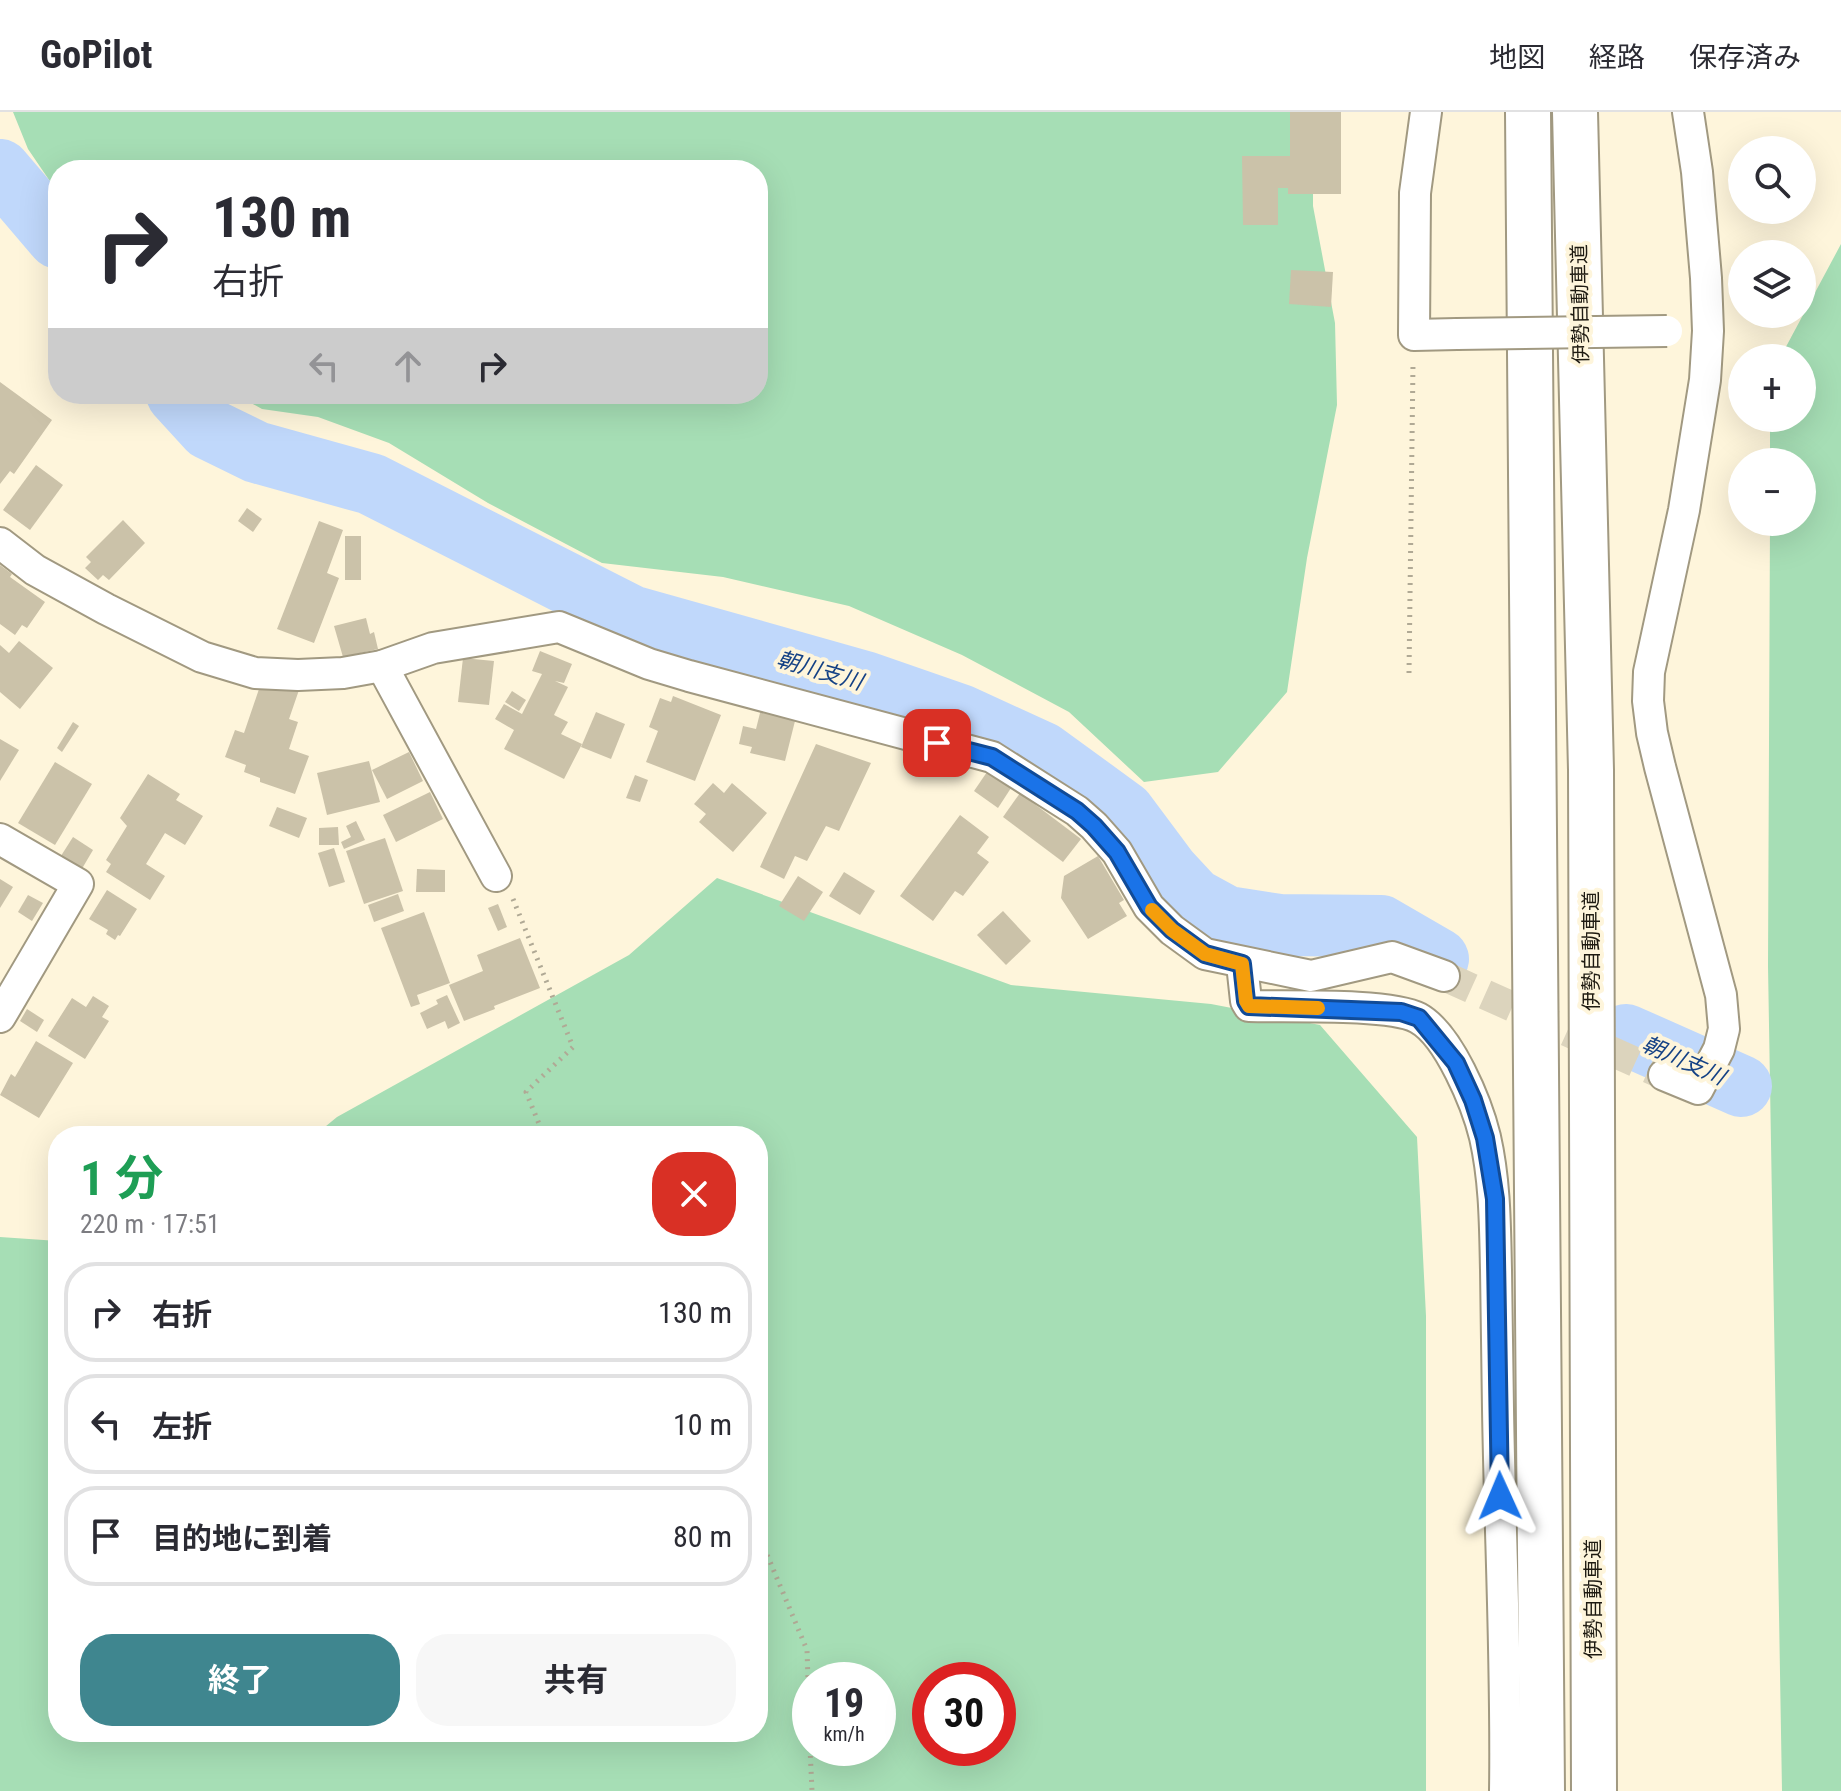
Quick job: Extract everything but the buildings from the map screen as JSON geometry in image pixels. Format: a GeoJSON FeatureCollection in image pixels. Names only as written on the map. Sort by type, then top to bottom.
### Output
{"type":"FeatureCollection","features":[{"type":"Feature","properties":{"kind":"highway"},"geometry":{"type":"LineString","coordinates":[[1528,112],[1542,1791]]}},
{"type":"Feature","properties":{"kind":"highway","name":"伊勢自動車道"},"geometry":{"type":"LineString","coordinates":[[1575,112],[1591,770],[1594,1791]]}},
{"type":"Feature","properties":{"kind":"street"},"geometry":{"type":"LineString","coordinates":[[1426,112],[1415,193],[1414,335],[1708,331]]}},
{"type":"Feature","properties":{"kind":"street"},"geometry":{"type":"LineString","coordinates":[[1664,1075],[1698,1089],[1719,1049],[1724,1029],[1721,995],[1660,767],[1648,701],[1649,672],[1684,510],[1705,380],[1708,331],[1698,187],[1688,112]]}},
{"type":"Feature","properties":{"kind":"street"},"geometry":{"type":"LineString","coordinates":[[0,543],[35,570],[202,657],[255,673],[343,673],[382,666],[433,648],[559,627],[649,664],[992,757],[1077,811],[1094,826],[1117,852],[1149,907],[1172,930],[1205,954],[1311,976],[1392,957],[1444,976]]}},
{"type":"Feature","properties":{"kind":"street"},"geometry":{"type":"LineString","coordinates":[[382,666],[496,876]]}},
{"type":"Feature","properties":{"kind":"street"},"geometry":{"type":"LineString","coordinates":[[0,839],[78,884],[0,1017]]}},
{"type":"Feature","properties":{"kind":"street"},"geometry":{"type":"LineString","coordinates":[[1242,964],[1249,1006],[1375,1010],[1401,1012],[1419,1018],[1456,1063],[1485,1138],[1495,1199],[1505,1791]]}},
{"type":"Feature","properties":{"kind":"path"},"geometry":{"type":"LineString","coordinates":[[1409,673],[1414,335]]}},
{"type":"Feature","properties":{"kind":"path"},"geometry":{"type":"LineString","coordinates":[[496,876],[509,888],[573,1047],[526,1092],[540,1126]]}},
{"type":"Feature","properties":{"kind":"path"},"geometry":{"type":"LineString","coordinates":[[768,1557],[807,1650],[807,1662]]}},
{"type":"Feature","properties":{"kind":"path"},"geometry":{"type":"LineString","coordinates":[[811,1766],[812,1791]]}},
{"type":"Feature","properties":{"kind":"green space"},"geometry":{"type":"Polygon","coordinates":[[[13,112],[1313,112],[1313,206],[1335,323],[1337,405],[1307,558],[1287,692],[1218,772],[1144,782],[1069,712],[962,655],[849,606],[723,577],[602,563],[488,503],[389,443],[318,417],[262,409],[253,404],[768,404],[768,160],[48,160],[48,178],[28,149],[13,112]]]}},
{"type":"Feature","properties":{"kind":"green space"},"geometry":{"type":"Polygon","coordinates":[[[1841,244],[1841,1791],[1782,1791],[1768,966],[1770,536],[1816,536],[1816,448],[1770,448],[1770,432],[1816,432],[1816,344],[1787,344],[1796,328],[1816,328],[1816,291],[1841,244]]]}},
{"type":"Feature","properties":{"kind":"green space"},"geometry":{"type":"Polygon","coordinates":[[[717,878],[1011,985],[1211,1004],[1320,1025],[1417,1137],[1426,1316],[1426,1791],[0,1791],[0,1237],[48,1240],[48,1742],[768,1742],[768,1126],[326,1126],[337,1117],[629,955],[717,878]]]}},
{"type":"Feature","properties":{"kind":"waterway","name":"朝川支川"},"geometry":{"type":"LineString","coordinates":[[0,170],[48,226]]}},
{"type":"Feature","properties":{"kind":"waterway","name":"朝川支川"},"geometry":{"type":"LineString","coordinates":[[186,404],[209,429],[256,452],[371,484],[631,616],[865,682],[960,715],[1043,753],[1124,812],[1168,871],[1194,899],[1227,917],[1279,925],[1381,926],[1438,959]]}},
{"type":"Feature","properties":{"kind":"waterway","name":"朝川支川"},"geometry":{"type":"LineString","coordinates":[[1626,1035],[1741,1086]]}},
{"type":"Feature","properties":{"kind":"tunnel"},"geometry":{"type":"LineString","coordinates":[[1444,976],[1664,1075]]}},
{"type":"Feature","properties":{"kind":"slow traffic"},"geometry":{"type":"LineString","coordinates":[[1152,910],[1172,930],[1205,954],[1242,964],[1249,1006],[1318,1008]]}},
{"type":"Feature","properties":{"kind":"route"},"geometry":{"type":"LineString","coordinates":[[937,743],[992,757],[1077,811],[1117,852],[1149,907],[1172,930],[1205,954],[1242,964],[1249,1006],[1401,1012],[1419,1018],[1447,1050],[1473,1100],[1485,1138],[1495,1199],[1500,1496]]}}]}
